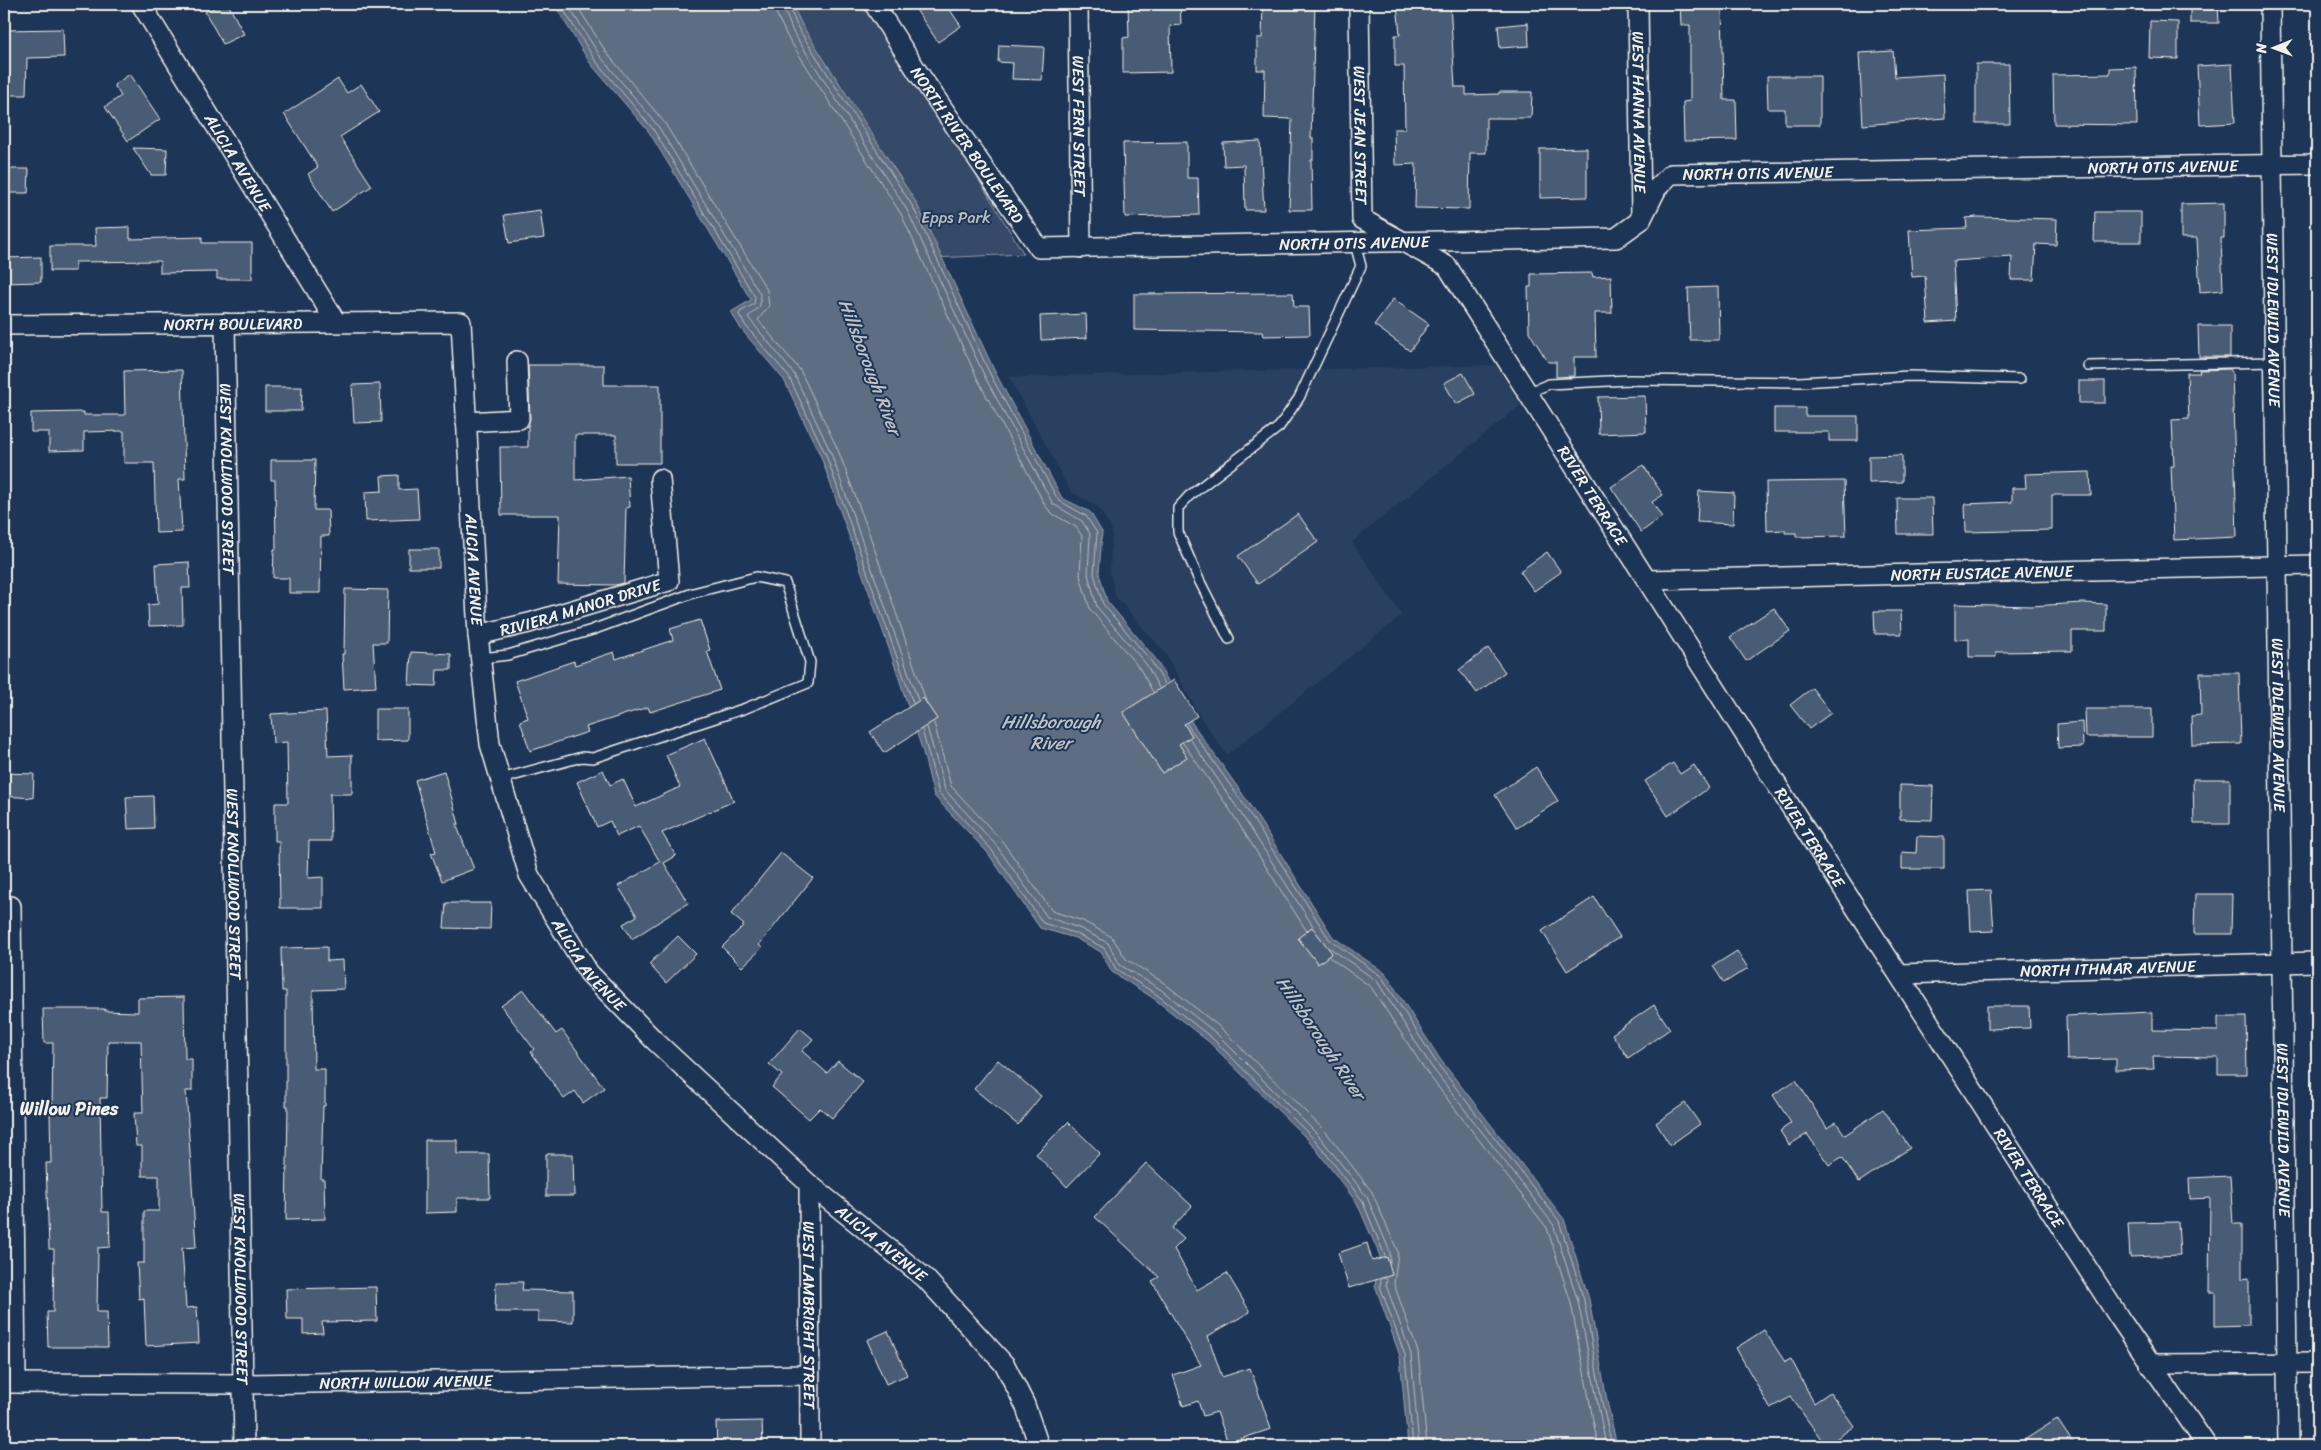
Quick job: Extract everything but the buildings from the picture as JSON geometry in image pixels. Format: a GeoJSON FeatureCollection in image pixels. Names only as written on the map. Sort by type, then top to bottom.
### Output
{"type":"FeatureCollection","features":[{"type":"Feature","properties":{"kind":"street","name":"ALICIA AVENUE"},"geometry":{"type":"LineString","coordinates":[[141,4],[336,322]]}},
{"type":"Feature","properties":{"kind":"street","name":"NORTH RIVER BOULEVARD"},"geometry":{"type":"LineString","coordinates":[[874,4],[917,71],[1039,248],[1081,248]]}},
{"type":"Feature","properties":{"kind":"street","name":"WEST FERN STREET"},"geometry":{"type":"LineString","coordinates":[[1078,4],[1081,248]]}},
{"type":"Feature","properties":{"kind":"street","name":"WEST JEAN STREET"},"geometry":{"type":"LineString","coordinates":[[1359,4],[1362,219],[1403,243]]}},
{"type":"Feature","properties":{"kind":"street","name":"WEST HANNA AVENUE"},"geometry":{"type":"LineString","coordinates":[[1638,4],[1640,220]]}},
{"type":"Feature","properties":{"kind":"street","name":"WEST IDLEWILD AVENUE"},"geometry":{"type":"LineString","coordinates":[[2270,4],[2288,1446]]}},
{"type":"Feature","properties":{"kind":"street","name":"NORTH OTIS AVENUE"},"geometry":{"type":"LineString","coordinates":[[1081,248],[1616,238],[1640,220],[1657,188],[1670,174],[2317,164]]}},
{"type":"Feature","properties":{"kind":"street","name":"RIVER TERRACE"},"geometry":{"type":"LineString","coordinates":[[1403,243],[1447,266],[2149,1364],[2207,1446]]}},
{"type":"Feature","properties":{"kind":"street","name":"ALICIA AVENUE"},"geometry":{"type":"LineString","coordinates":[[461,322],[478,635],[490,744],[529,875],[589,973],[660,1046],[809,1184],[925,1278],[1005,1365],[1025,1405],[1039,1446]]}},
{"type":"Feature","properties":{"kind":"street","name":"NORTH BOULEVARD"},"geometry":{"type":"LineString","coordinates":[[4,325],[461,322]]}},
{"type":"Feature","properties":{"kind":"street","name":"WEST KNOLLWOOD STREET"},"geometry":{"type":"LineString","coordinates":[[225,323],[244,1446]]}},
{"type":"Feature","properties":{"kind":"street"},"geometry":{"type":"LineString","coordinates":[[466,422],[518,419],[517,361]]}},
{"type":"Feature","properties":{"kind":"street","name":"RIVIERA MANOR DRIVE"},"geometry":{"type":"LineString","coordinates":[[478,635],[529,623],[669,581],[660,479]]}},
{"type":"Feature","properties":{"kind":"street","name":"NORTH EUSTACE AVENUE"},"geometry":{"type":"LineString","coordinates":[[1646,580],[2317,565]]}},
{"type":"Feature","properties":{"kind":"street"},"geometry":{"type":"LineString","coordinates":[[10,1383],[11,906]]}},
{"type":"Feature","properties":{"kind":"street","name":"NORTH ITHMAR AVENUE"},"geometry":{"type":"LineString","coordinates":[[1898,974],[2317,962]]}},
{"type":"Feature","properties":{"kind":"street","name":"WEST LAMBRIGHT STREET"},"geometry":{"type":"LineString","coordinates":[[809,1184],[810,1446]]}},
{"type":"Feature","properties":{"kind":"street"},"geometry":{"type":"LineString","coordinates":[[2149,1364],[2317,1363]]}},
{"type":"Feature","properties":{"kind":"street","name":"NORTH WILLOW AVENUE"},"geometry":{"type":"LineString","coordinates":[[10,1383],[243,1384],[809,1375]]}},
{"type":"Feature","properties":{"kind":"lane"},"geometry":{"type":"LineString","coordinates":[[1229,639],[1199,580],[1178,532],[1178,508],[1189,496],[1279,427],[1299,398],[1361,266],[1355,244]]}},
{"type":"Feature","properties":{"kind":"lane"},"geometry":{"type":"LineString","coordinates":[[2088,366],[2274,362]]}},
{"type":"Feature","properties":{"kind":"lane"},"geometry":{"type":"LineString","coordinates":[[1527,393],[1549,384],[1629,380],[1799,382],[1910,376],[2020,379]]}},
{"type":"Feature","properties":{"kind":"lane"},"geometry":{"type":"LineString","coordinates":[[482,658],[508,655],[592,630],[693,593],[756,578],[784,583],[810,662],[808,683],[746,708],[593,758],[582,757],[501,779]]}},
{"type":"Feature","properties":{"kind":"shaded area"},"geometry":{"type":"Polygon","coordinates":[[[1496,365],[1521,405],[1352,542],[1402,615],[1227,755],[1201,718],[1165,653],[1116,597],[1110,573],[1111,527],[1097,506],[1071,492],[1009,377],[1496,365]]]}},
{"type":"Feature","properties":{"kind":"green space","name":"Epps Park"},"geometry":{"type":"Polygon","coordinates":[[[783,4],[871,4],[1024,254],[933,258],[783,4]]]}},
{"type":"Feature","properties":{"kind":"water","name":"Hillsborough River"},"geometry":{"type":"Polygon","coordinates":[[[554,4],[792,4],[802,25],[917,204],[995,372],[1062,498],[1090,512],[1102,532],[1099,573],[1107,601],[1155,658],[1192,723],[1246,799],[1333,937],[1385,973],[1440,1059],[1564,1219],[1589,1299],[1617,1446],[1408,1446],[1400,1356],[1375,1285],[1380,1256],[1357,1203],[1312,1144],[1209,1042],[1153,998],[1112,972],[1101,952],[1075,938],[1040,928],[987,852],[934,796],[923,752],[891,654],[821,457],[784,380],[741,329],[731,312],[751,300],[649,132],[590,63],[554,4]]]}},
{"type":"Feature","properties":{"kind":"district","name":"Willow Pines"},"geometry":{"type":"Point","coordinates":[69,1109]}}]}
